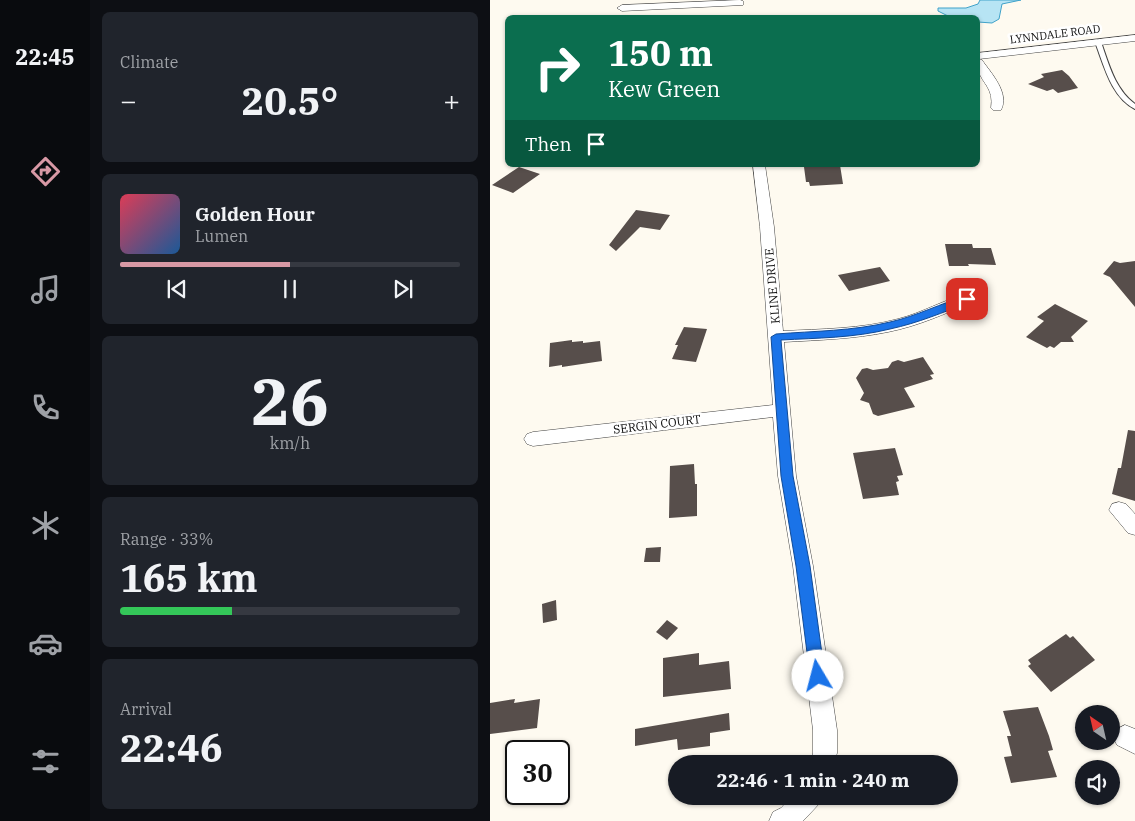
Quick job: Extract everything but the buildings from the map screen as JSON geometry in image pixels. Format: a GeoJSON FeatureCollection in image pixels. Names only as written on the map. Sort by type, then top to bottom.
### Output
{"type":"FeatureCollection","features":[{"type":"Feature","properties":{"kind":"street"},"geometry":{"type":"LineString","coordinates":[[622,8],[740,4]]}},
{"type":"Feature","properties":{"kind":"street","name":"LYNNDALE ROAD"},"geometry":{"type":"LineString","coordinates":[[980,56],[1135,38]]}},
{"type":"Feature","properties":{"kind":"street"},"geometry":{"type":"LineString","coordinates":[[980,65],[997,92],[999,99],[997,108]]}},
{"type":"Feature","properties":{"kind":"street","name":"KLINE DRIVE"},"geometry":{"type":"LineString","coordinates":[[760,167],[787,476],[803,566],[825,730],[824,755]]}},
{"type":"Feature","properties":{"kind":"street"},"geometry":{"type":"LineString","coordinates":[[776,337],[856,332],[888,326],[918,318],[967,299]]}},
{"type":"Feature","properties":{"kind":"street","name":"SERGIN COURT"},"geometry":{"type":"LineString","coordinates":[[533,439],[781,410]]}},
{"type":"Feature","properties":{"kind":"street"},"geometry":{"type":"LineString","coordinates":[[1119,510],[1135,527]]}},
{"type":"Feature","properties":{"kind":"street"},"geometry":{"type":"LineString","coordinates":[[782,821],[790,817],[801,805]]}},
{"type":"Feature","properties":{"kind":"lane"},"geometry":{"type":"LineString","coordinates":[[1098,42],[1115,88],[1121,96],[1135,107]]}},
{"type":"Feature","properties":{"kind":"water"},"geometry":{"type":"Polygon","coordinates":[[[980,0],[1021,0],[1002,4],[999,19],[992,23],[980,22],[980,15],[946,15],[938,11],[938,8],[966,8],[978,4],[980,0]]]}},
{"type":"Feature","properties":{"kind":"route"},"geometry":{"type":"LineString","coordinates":[[818,676],[803,566],[787,476],[782,433],[776,337],[856,332],[888,326],[918,318],[967,299]]}}]}
